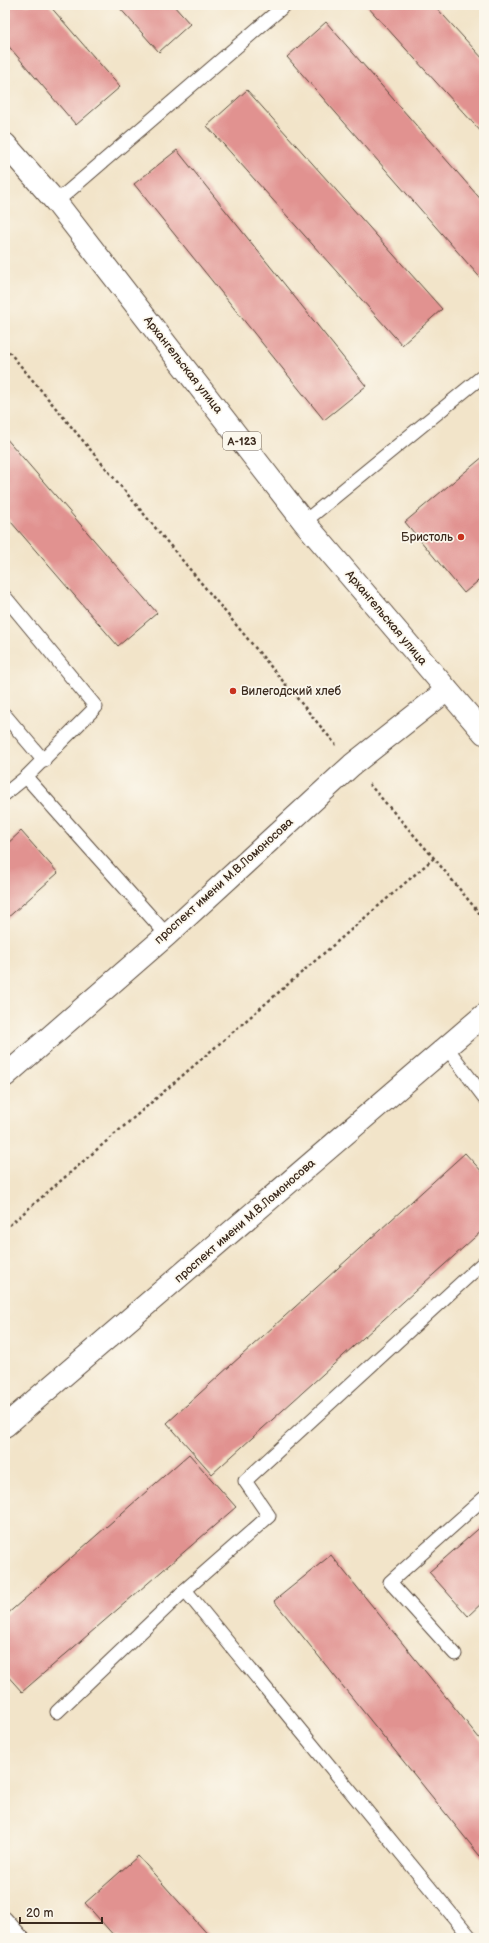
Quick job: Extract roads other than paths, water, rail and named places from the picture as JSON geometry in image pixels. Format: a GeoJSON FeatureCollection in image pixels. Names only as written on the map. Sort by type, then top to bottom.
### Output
{"type":"FeatureCollection","features":[{"type":"Feature","properties":{"kind":"street","name":"Архангельская улица"},"geometry":{"type":"LineString","coordinates":[[5,144],[56,202],[304,522],[484,733]]}},
{"type":"Feature","properties":{"kind":"street","name":"проспект имени М.В.Ломоносова"},"geometry":{"type":"LineString","coordinates":[[5,1076],[167,935],[352,764],[447,690]]}},
{"type":"Feature","properties":{"kind":"street","name":"проспект имени М.В.Ломоносова"},"geometry":{"type":"LineString","coordinates":[[5,1426],[484,1015]]}},
{"type":"Feature","properties":{"kind":"lane"},"geometry":{"type":"LineString","coordinates":[[56,202],[285,5]]}},
{"type":"Feature","properties":{"kind":"lane"},"geometry":{"type":"LineString","coordinates":[[304,522],[484,375]]}},
{"type":"Feature","properties":{"kind":"lane"},"geometry":{"type":"LineString","coordinates":[[5,597],[96,707],[44,760],[5,794]]}},
{"type":"Feature","properties":{"kind":"lane"},"geometry":{"type":"LineString","coordinates":[[5,715],[44,760]]}},
{"type":"Feature","properties":{"kind":"lane"},"geometry":{"type":"LineString","coordinates":[[26,777],[167,935]]}},
{"type":"Feature","properties":{"kind":"lane"},"geometry":{"type":"LineString","coordinates":[[447,1048],[484,1098]]}},
{"type":"Feature","properties":{"kind":"lane"},"geometry":{"type":"LineString","coordinates":[[57,1712],[185,1590],[269,1516],[245,1481],[484,1262]]}},
{"type":"Feature","properties":{"kind":"lane"},"geometry":{"type":"LineString","coordinates":[[455,1654],[390,1582],[484,1498]]}},
{"type":"Feature","properties":{"kind":"lane"},"geometry":{"type":"LineString","coordinates":[[185,1590],[471,1938]]}},
{"type":"Feature","properties":{"kind":"lane"},"geometry":{"type":"LineString","coordinates":[[5,1918],[23,1938]]}},
{"type":"Feature","properties":{"kind":"place","name":"Бристоль"},"geometry":{"type":"Point","coordinates":[461,537]}},
{"type":"Feature","properties":{"kind":"place","name":"Вилегодский хлеб"},"geometry":{"type":"Point","coordinates":[233,691]}}]}
